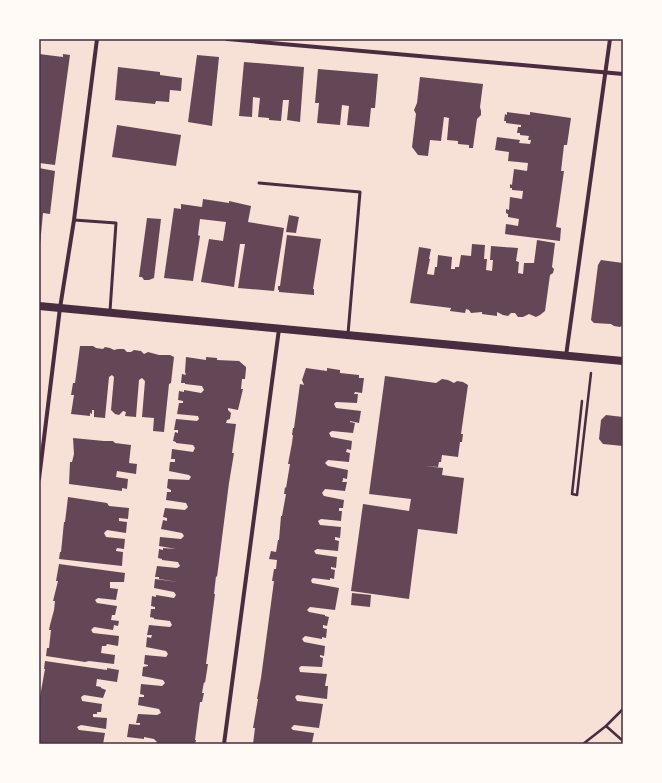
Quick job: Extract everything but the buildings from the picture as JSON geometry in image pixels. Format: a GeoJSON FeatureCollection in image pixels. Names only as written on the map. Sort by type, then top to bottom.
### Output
{"type":"FeatureCollection","features":[{"type":"Feature","properties":{"kind":"main road"},"geometry":{"type":"LineString","coordinates":[[39,306],[623,362]]}},
{"type":"Feature","properties":{"kind":"street"},"geometry":{"type":"LineString","coordinates":[[39,478],[60,308],[74,220],[97,39]]}},
{"type":"Feature","properties":{"kind":"street"},"geometry":{"type":"LineString","coordinates":[[227,39],[623,74]]}},
{"type":"Feature","properties":{"kind":"street"},"geometry":{"type":"LineString","coordinates":[[566,356],[610,39]]}},
{"type":"Feature","properties":{"kind":"street"},"geometry":{"type":"LineString","coordinates":[[224,744],[279,329]]}},
{"type":"Feature","properties":{"kind":"lane"},"geometry":{"type":"LineString","coordinates":[[259,183],[360,192],[348,335]]}},
{"type":"Feature","properties":{"kind":"lane"},"geometry":{"type":"LineString","coordinates":[[74,220],[116,224],[110,313]]}},
{"type":"Feature","properties":{"kind":"path"},"geometry":{"type":"LineString","coordinates":[[582,401],[572,494],[577,495],[593,358]]}},
{"type":"Feature","properties":{"kind":"path"},"geometry":{"type":"LineString","coordinates":[[583,744],[606,726],[623,709]]}},
{"type":"Feature","properties":{"kind":"path"},"geometry":{"type":"LineString","coordinates":[[606,726],[623,741]]}}]}
